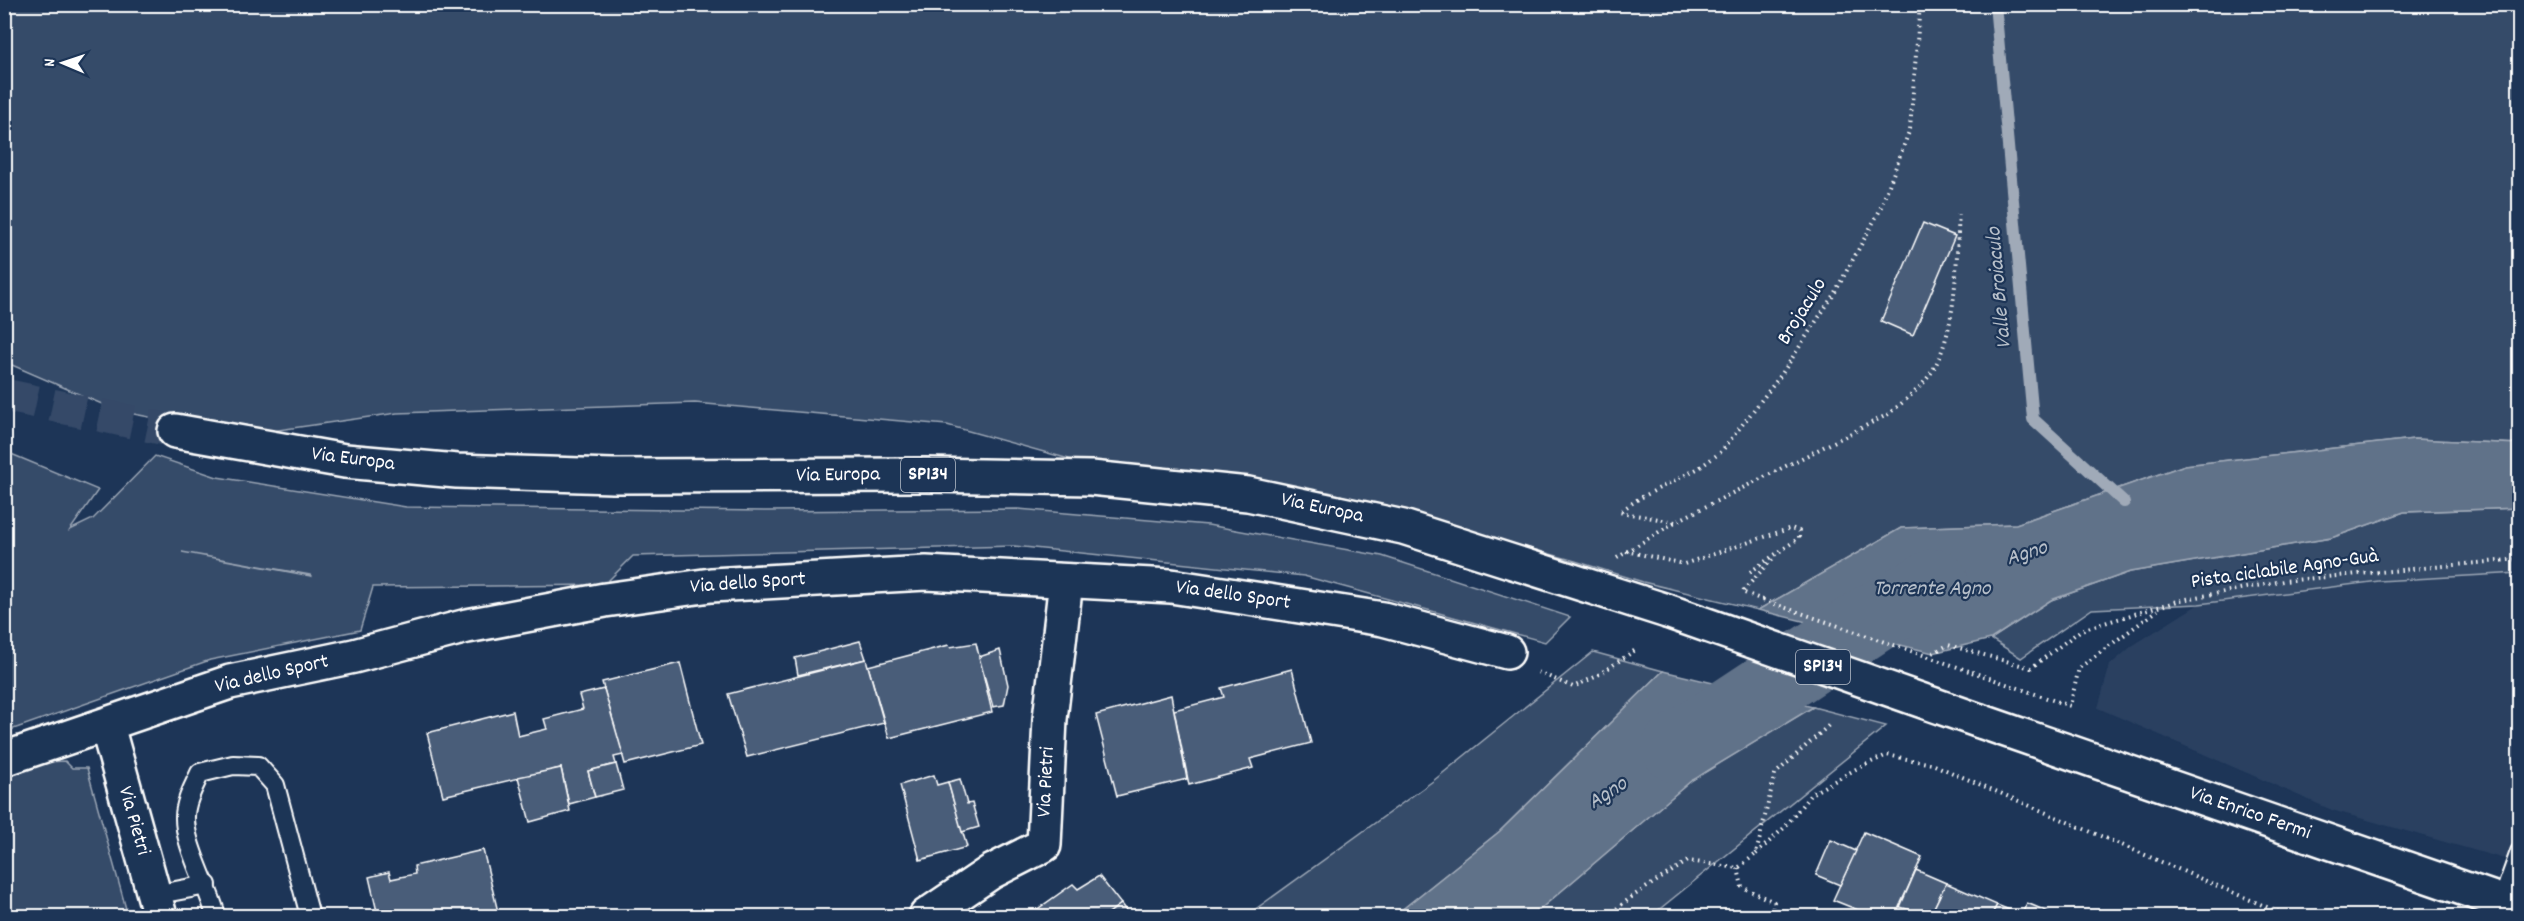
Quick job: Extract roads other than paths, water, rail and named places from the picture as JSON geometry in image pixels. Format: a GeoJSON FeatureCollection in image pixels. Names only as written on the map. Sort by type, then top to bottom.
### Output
{"type":"FeatureCollection","features":[{"type":"Feature","properties":{"kind":"main road","name":"Via Europa"},"geometry":{"type":"LineString","coordinates":[[175,431],[345,461],[457,471],[625,477],[925,475],[1091,478],[1248,494],[1403,526],[1667,611],[1980,720]]}},
{"type":"Feature","properties":{"kind":"main road","name":"Via dello Sport"},"geometry":{"type":"LineString","coordinates":[[4,759],[107,726],[230,682],[354,656],[467,626],[605,600],[711,585],[926,573],[1171,586],[1383,619],[1507,652]]}},
{"type":"Feature","properties":{"kind":"main road","name":"Via Pietri"},"geometry":{"type":"LineString","coordinates":[[926,916],[991,872],[1044,845],[1050,719],[1066,581]]}},
{"type":"Feature","properties":{"kind":"main road","name":"Via Enrico Fermi"},"geometry":{"type":"LineString","coordinates":[[1980,720],[2511,905]]}},
{"type":"Feature","properties":{"kind":"main road","name":"Via Pietri"},"geometry":{"type":"LineString","coordinates":[[107,726],[157,906]]}},
{"type":"Feature","properties":{"kind":"lane"},"geometry":{"type":"LineString","coordinates":[[216,916],[207,885],[185,831],[185,809],[200,772],[233,765],[258,766],[275,785],[310,916]]}},
{"type":"Feature","properties":{"kind":"lane"},"geometry":{"type":"LineString","coordinates":[[2511,905],[2520,852]]}},
{"type":"Feature","properties":{"kind":"lane"},"geometry":{"type":"LineString","coordinates":[[157,906],[207,885]]}},
{"type":"Feature","properties":{"kind":"water","name":"Torrente Agno"},"geometry":{"type":"Polygon","coordinates":[[[2414,439],[2519,444],[2519,508],[2404,512],[2331,538],[2130,572],[2051,600],[1991,639],[1933,653],[1758,610],[1901,528],[2016,524],[2185,465],[2414,439]]]}},
{"type":"Feature","properties":{"kind":"water"},"geometry":{"type":"Polygon","coordinates":[[[1663,671],[1813,707],[1692,780],[1532,916],[1394,916],[1500,831],[1663,671]]]}},
{"type":"Feature","properties":{"kind":"waterway","name":"Valle Broiaculo"},"geometry":{"type":"LineString","coordinates":[[1995,4],[2033,419],[2124,502]]}},
{"type":"Feature","properties":{"kind":"waterway","name":"Agno"},"geometry":{"type":"LineString","coordinates":[[1677,748],[1875,617],[1934,584]]}},
{"type":"Feature","properties":{"kind":"tunnel"},"geometry":{"type":"LineString","coordinates":[[4,395],[175,431]]}}]}
